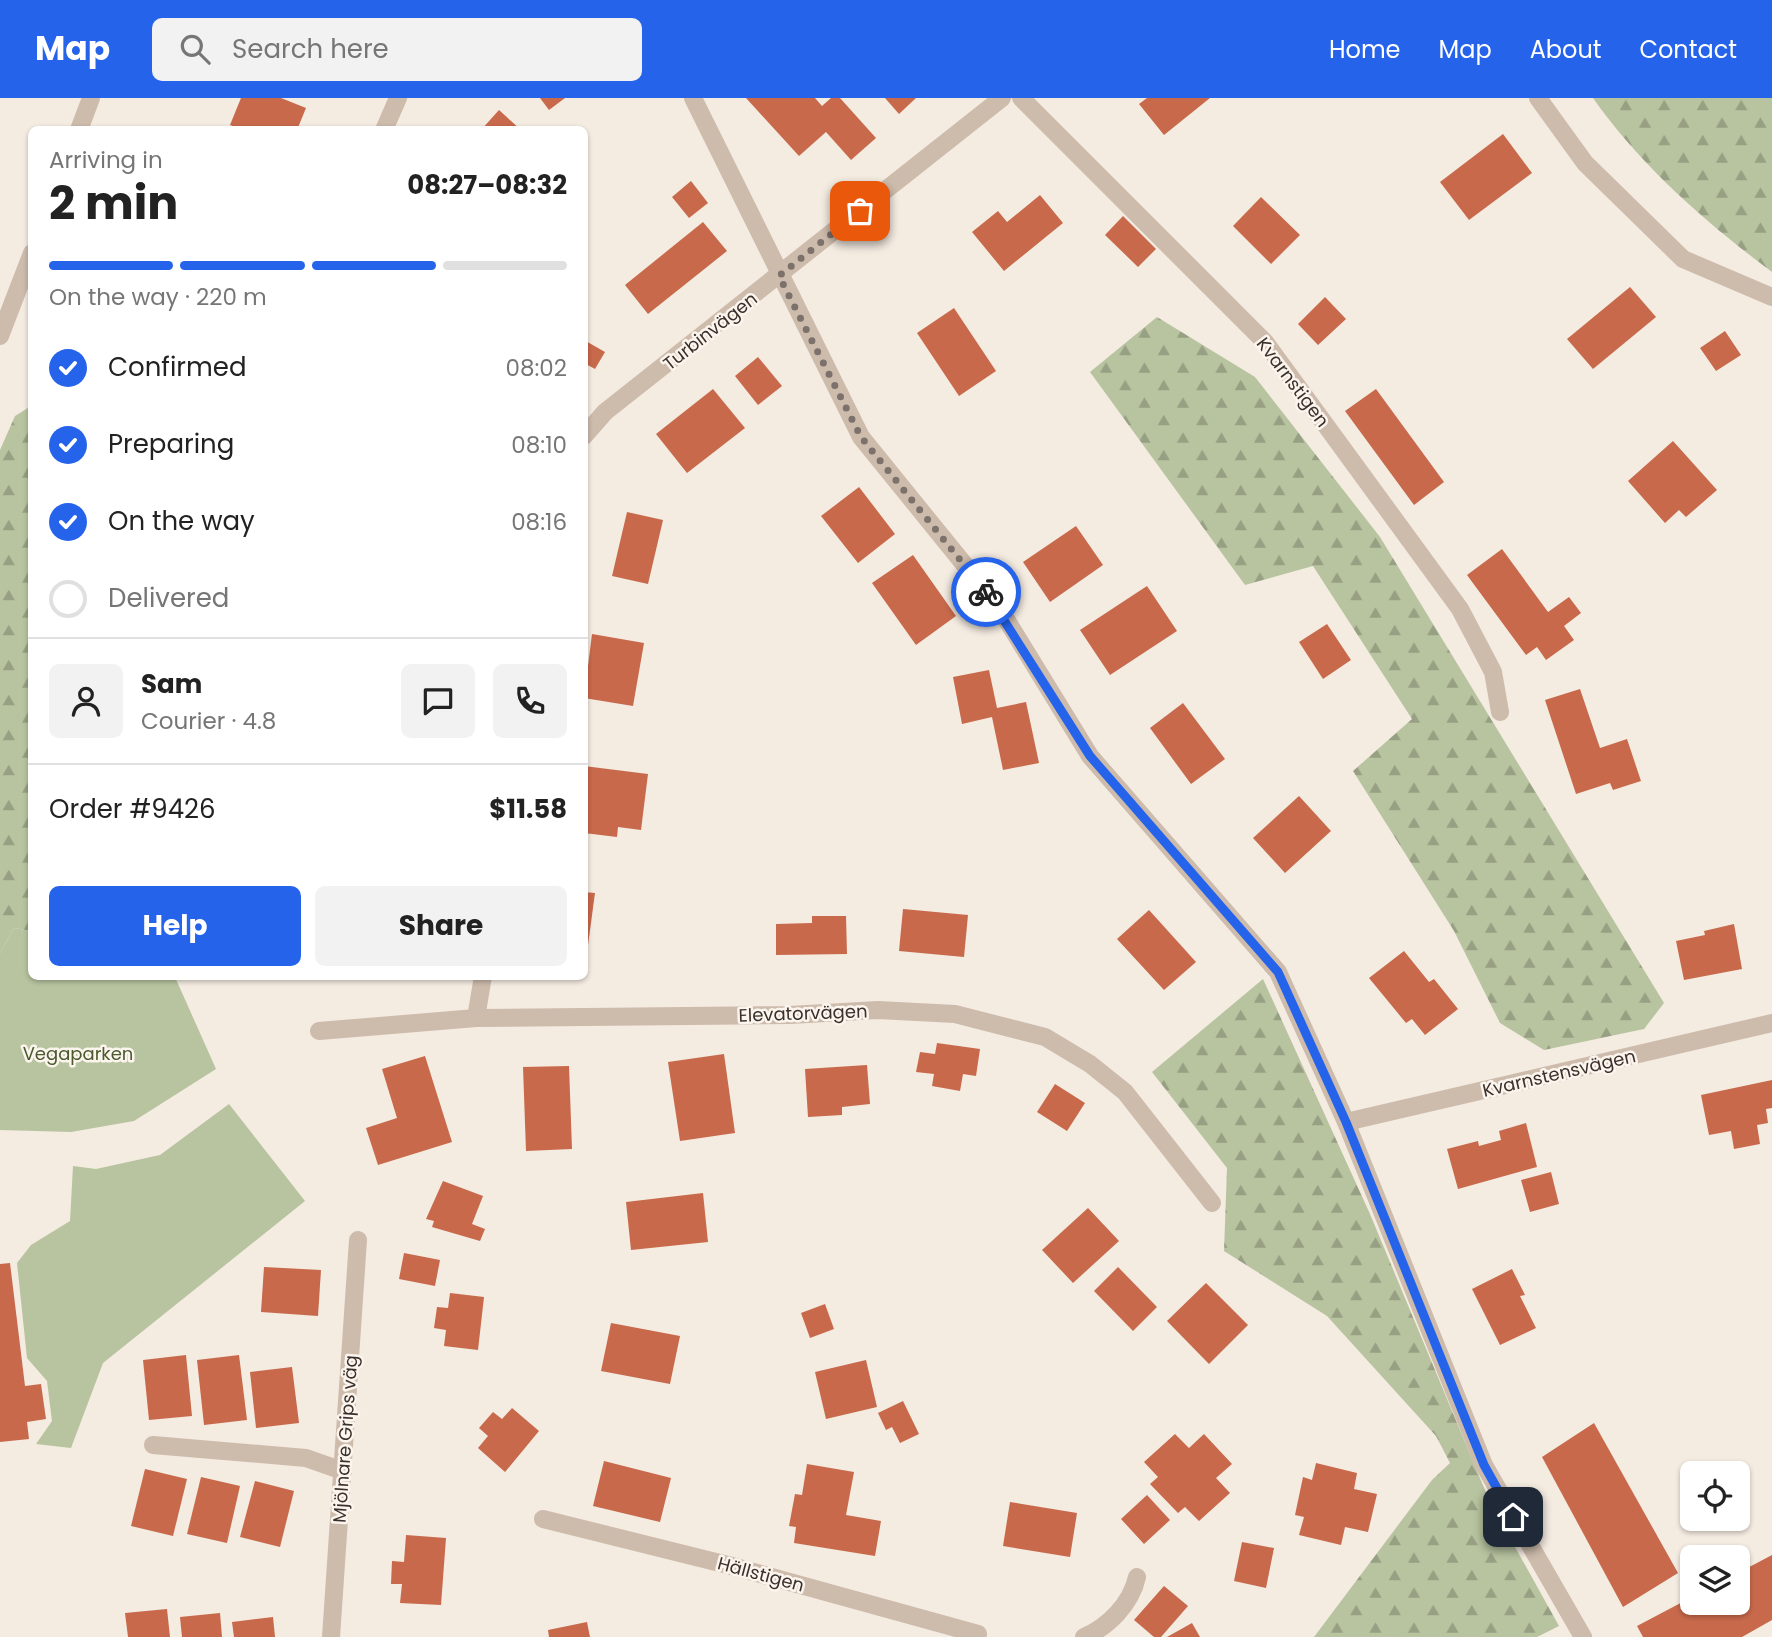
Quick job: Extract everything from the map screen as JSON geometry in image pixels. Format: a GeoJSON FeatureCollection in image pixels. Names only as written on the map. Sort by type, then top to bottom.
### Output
{"type":"FeatureCollection","features":[{"type":"Feature","properties":{"kind":"street"},"geometry":{"type":"LineString","coordinates":[[80,126],[91,98]]}},
{"type":"Feature","properties":{"kind":"street"},"geometry":{"type":"LineString","coordinates":[[386,126],[398,98]]}},
{"type":"Feature","properties":{"kind":"street"},"geometry":{"type":"LineString","coordinates":[[692,98],[861,437],[998,606],[1090,756],[1278,972],[1346,1122],[1484,1465],[1583,1637]]}},
{"type":"Feature","properties":{"kind":"street","name":"Turbinvägen"},"geometry":{"type":"LineString","coordinates":[[588,431],[605,412],[1002,98]]}},
{"type":"Feature","properties":{"kind":"street","name":"Kvarnstigen"},"geometry":{"type":"LineString","coordinates":[[1021,98],[1265,342],[1460,609],[1493,672],[1500,712]]}},
{"type":"Feature","properties":{"kind":"street"},"geometry":{"type":"LineString","coordinates":[[1538,98],[1585,163],[1683,259],[1772,297]]}},
{"type":"Feature","properties":{"kind":"street"},"geometry":{"type":"LineString","coordinates":[[0,336],[28,263]]}},
{"type":"Feature","properties":{"kind":"street"},"geometry":{"type":"LineString","coordinates":[[476,1018],[481,980]]}},
{"type":"Feature","properties":{"kind":"street","name":"Elevatorvägen"},"geometry":{"type":"LineString","coordinates":[[319,1031],[476,1018],[790,1015],[878,1010],[955,1014],[1045,1037],[1090,1064],[1125,1092],[1212,1203]]}},
{"type":"Feature","properties":{"kind":"street","name":"Kvarnstensvägen"},"geometry":{"type":"LineString","coordinates":[[1346,1122],[1772,1023]]}},
{"type":"Feature","properties":{"kind":"street","name":"Mjölnare Grips väg"},"geometry":{"type":"LineString","coordinates":[[331,1637],[358,1240]]}},
{"type":"Feature","properties":{"kind":"street"},"geometry":{"type":"LineString","coordinates":[[153,1446],[306,1458],[343,1471]]}},
{"type":"Feature","properties":{"kind":"street","name":"Hällstigen"},"geometry":{"type":"LineString","coordinates":[[543,1519],[728,1565],[982,1636]]}},
{"type":"Feature","properties":{"kind":"street"},"geometry":{"type":"LineString","coordinates":[[1084,1637],[1117,1615],[1135,1586],[1137,1577]]}},
{"type":"Feature","properties":{"kind":"green space"},"geometry":{"type":"Polygon","coordinates":[[[1593,98],[1772,98],[1772,272],[1675,192],[1611,123],[1593,98]]]}},
{"type":"Feature","properties":{"kind":"green space"},"geometry":{"type":"Polygon","coordinates":[[[1157,317],[1255,377],[1380,537],[1664,1003],[1644,1029],[1544,1050],[1500,1023],[1454,931],[1353,771],[1412,719],[1313,566],[1245,585],[1090,372],[1157,317]]]}},
{"type":"Feature","properties":{"kind":"green space"},"geometry":{"type":"Polygon","coordinates":[[[28,408],[28,930],[14,928],[0,953],[0,450],[15,416],[28,408]]]}},
{"type":"Feature","properties":{"kind":"green space","name":"Vegaparken"},"geometry":{"type":"Polygon","coordinates":[[[14,928],[28,930],[28,980],[176,980],[216,1069],[134,1121],[71,1132],[0,1130],[0,953],[14,928]]]}},
{"type":"Feature","properties":{"kind":"green space"},"geometry":{"type":"Polygon","coordinates":[[[1263,979],[1370,1214],[1490,1502],[1559,1626],[1537,1637],[1314,1637],[1432,1480],[1450,1463],[1436,1436],[1327,1316],[1224,1251],[1227,1168],[1152,1072],[1263,979]]]}},
{"type":"Feature","properties":{"kind":"green space"},"geometry":{"type":"Polygon","coordinates":[[[229,1104],[305,1201],[103,1363],[71,1448],[36,1444],[52,1421],[47,1381],[27,1358],[17,1263],[31,1245],[70,1221],[73,1166],[96,1169],[160,1155],[229,1104]]]}},
{"type":"Feature","properties":{"kind":"building"},"geometry":{"type":"Polygon","coordinates":[[[241,98],[281,98],[306,108],[299,126],[230,125],[241,98]]]}},
{"type":"Feature","properties":{"kind":"building"},"geometry":{"type":"Polygon","coordinates":[[[540,98],[565,98],[549,110],[540,98]]]}},
{"type":"Feature","properties":{"kind":"building"},"geometry":{"type":"Polygon","coordinates":[[[746,98],[815,98],[822,106],[831,98],[840,98],[876,138],[851,160],[826,132],[799,156],[746,98]]]}},
{"type":"Feature","properties":{"kind":"building"},"geometry":{"type":"Polygon","coordinates":[[[885,98],[916,98],[899,114],[885,98]]]}},
{"type":"Feature","properties":{"kind":"building"},"geometry":{"type":"Polygon","coordinates":[[[1147,98],[1210,98],[1164,135],[1139,104],[1147,98]]]}},
{"type":"Feature","properties":{"kind":"building"},"geometry":{"type":"Polygon","coordinates":[[[499,110],[517,126],[485,126],[499,110]]]}},
{"type":"Feature","properties":{"kind":"building"},"geometry":{"type":"Polygon","coordinates":[[[1503,134],[1532,173],[1469,220],[1440,182],[1503,134]]]}},
{"type":"Feature","properties":{"kind":"building"},"geometry":{"type":"Polygon","coordinates":[[[691,181],[708,203],[689,218],[672,197],[691,181]]]}},
{"type":"Feature","properties":{"kind":"building"},"geometry":{"type":"Polygon","coordinates":[[[1040,195],[1063,223],[1004,271],[972,232],[998,211],[1007,222],[1040,195]]]}},
{"type":"Feature","properties":{"kind":"building"},"geometry":{"type":"Polygon","coordinates":[[[1261,197],[1300,235],[1271,264],[1233,226],[1261,197]]]}},
{"type":"Feature","properties":{"kind":"building"},"geometry":{"type":"Polygon","coordinates":[[[1123,216],[1156,249],[1138,267],[1105,235],[1123,216]]]}},
{"type":"Feature","properties":{"kind":"building"},"geometry":{"type":"Polygon","coordinates":[[[703,222],[727,251],[648,314],[625,285],[703,222]]]}},
{"type":"Feature","properties":{"kind":"building"},"geometry":{"type":"Polygon","coordinates":[[[1630,287],[1656,317],[1593,369],[1567,339],[1630,287]]]}},
{"type":"Feature","properties":{"kind":"building"},"geometry":{"type":"Polygon","coordinates":[[[1325,297],[1346,319],[1318,345],[1298,324],[1325,297]]]}},
{"type":"Feature","properties":{"kind":"building"},"geometry":{"type":"Polygon","coordinates":[[[954,308],[996,371],[959,396],[917,333],[954,308]]]}},
{"type":"Feature","properties":{"kind":"building"},"geometry":{"type":"Polygon","coordinates":[[[1725,331],[1741,355],[1716,371],[1700,348],[1725,331]]]}},
{"type":"Feature","properties":{"kind":"building"},"geometry":{"type":"Polygon","coordinates":[[[588,342],[605,352],[595,369],[588,365],[588,342]]]}},
{"type":"Feature","properties":{"kind":"building"},"geometry":{"type":"Polygon","coordinates":[[[758,357],[782,386],[758,405],[735,376],[758,357]]]}},
{"type":"Feature","properties":{"kind":"building"},"geometry":{"type":"Polygon","coordinates":[[[713,389],[745,428],[687,473],[656,434],[713,389]]]}},
{"type":"Feature","properties":{"kind":"building"},"geometry":{"type":"Polygon","coordinates":[[[1376,389],[1444,482],[1414,505],[1345,411],[1376,389]]]}},
{"type":"Feature","properties":{"kind":"building"},"geometry":{"type":"Polygon","coordinates":[[[1673,441],[1717,490],[1686,517],[1679,510],[1665,523],[1628,481],[1673,441]]]}},
{"type":"Feature","properties":{"kind":"building"},"geometry":{"type":"Polygon","coordinates":[[[859,487],[895,534],[858,563],[821,516],[859,487]]]}},
{"type":"Feature","properties":{"kind":"building"},"geometry":{"type":"Polygon","coordinates":[[[627,512],[663,520],[648,584],[612,576],[627,512]]]}},
{"type":"Feature","properties":{"kind":"building"},"geometry":{"type":"Polygon","coordinates":[[[1076,526],[1103,565],[1050,602],[1023,562],[1076,526]]]}},
{"type":"Feature","properties":{"kind":"building"},"geometry":{"type":"Polygon","coordinates":[[[1502,549],[1548,612],[1569,597],[1581,613],[1564,626],[1574,640],[1546,660],[1537,647],[1526,655],[1467,575],[1502,549]]]}},
{"type":"Feature","properties":{"kind":"building"},"geometry":{"type":"Polygon","coordinates":[[[913,555],[956,616],[916,645],[872,583],[913,555]]]}},
{"type":"Feature","properties":{"kind":"building"},"geometry":{"type":"Polygon","coordinates":[[[1147,586],[1177,631],[1110,675],[1080,630],[1147,586]]]}},
{"type":"Feature","properties":{"kind":"building"},"geometry":{"type":"Polygon","coordinates":[[[1327,624],[1351,660],[1323,679],[1299,642],[1327,624]]]}},
{"type":"Feature","properties":{"kind":"building"},"geometry":{"type":"Polygon","coordinates":[[[592,634],[644,643],[633,706],[588,699],[592,634]]]}},
{"type":"Feature","properties":{"kind":"building"},"geometry":{"type":"Polygon","coordinates":[[[989,670],[997,708],[1026,702],[1039,763],[1003,770],[992,717],[962,724],[953,677],[989,670]]]}},
{"type":"Feature","properties":{"kind":"building"},"geometry":{"type":"Polygon","coordinates":[[[1580,689],[1600,748],[1627,739],[1641,781],[1613,790],[1610,783],[1576,794],[1545,700],[1580,689]]]}},
{"type":"Feature","properties":{"kind":"building"},"geometry":{"type":"Polygon","coordinates":[[[1183,703],[1225,759],[1191,784],[1150,728],[1183,703]]]}},
{"type":"Feature","properties":{"kind":"building"},"geometry":{"type":"Polygon","coordinates":[[[588,766],[648,774],[641,830],[618,827],[617,837],[588,833],[588,766]]]}},
{"type":"Feature","properties":{"kind":"building"},"geometry":{"type":"Polygon","coordinates":[[[1299,796],[1331,831],[1285,873],[1253,838],[1299,796]]]}},
{"type":"Feature","properties":{"kind":"building"},"geometry":{"type":"Polygon","coordinates":[[[588,892],[595,893],[588,945],[588,892]]]}},
{"type":"Feature","properties":{"kind":"building"},"geometry":{"type":"Polygon","coordinates":[[[903,909],[968,915],[964,957],[899,951],[903,909]]]}},
{"type":"Feature","properties":{"kind":"building"},"geometry":{"type":"Polygon","coordinates":[[[1149,910],[1196,962],[1164,990],[1117,939],[1149,910]]]}},
{"type":"Feature","properties":{"kind":"building"},"geometry":{"type":"Polygon","coordinates":[[[812,916],[846,916],[847,954],[776,955],[776,924],[812,923],[812,916]]]}},
{"type":"Feature","properties":{"kind":"building"},"geometry":{"type":"Polygon","coordinates":[[[1734,924],[1742,969],[1684,980],[1676,941],[1705,935],[1704,931],[1734,924]]]}},
{"type":"Feature","properties":{"kind":"building"},"geometry":{"type":"Polygon","coordinates":[[[1404,951],[1429,982],[1434,979],[1458,1009],[1425,1035],[1412,1019],[1406,1023],[1369,978],[1404,951]]]}},
{"type":"Feature","properties":{"kind":"building"},"geometry":{"type":"Polygon","coordinates":[[[937,1043],[980,1049],[976,1076],[963,1074],[960,1091],[932,1086],[934,1074],[916,1072],[920,1052],[935,1054],[937,1043]]]}},
{"type":"Feature","properties":{"kind":"building"},"geometry":{"type":"Polygon","coordinates":[[[724,1054],[735,1133],[680,1141],[668,1062],[724,1054]]]}},
{"type":"Feature","properties":{"kind":"building"},"geometry":{"type":"Polygon","coordinates":[[[425,1056],[452,1142],[378,1165],[366,1128],[397,1118],[382,1069],[425,1056]]]}},
{"type":"Feature","properties":{"kind":"building"},"geometry":{"type":"Polygon","coordinates":[[[867,1065],[870,1104],[842,1107],[842,1115],[808,1117],[805,1069],[867,1065]]]}},
{"type":"Feature","properties":{"kind":"building"},"geometry":{"type":"Polygon","coordinates":[[[569,1066],[572,1149],[526,1151],[523,1067],[569,1066]]]}},
{"type":"Feature","properties":{"kind":"building"},"geometry":{"type":"Polygon","coordinates":[[[1772,1080],[1772,1108],[1766,1109],[1768,1123],[1757,1125],[1760,1144],[1734,1149],[1731,1131],[1709,1135],[1701,1095],[1772,1080]]]}},
{"type":"Feature","properties":{"kind":"building"},"geometry":{"type":"Polygon","coordinates":[[[1055,1084],[1085,1103],[1067,1131],[1037,1112],[1055,1084]]]}},
{"type":"Feature","properties":{"kind":"building"},"geometry":{"type":"Polygon","coordinates":[[[1526,1123],[1537,1167],[1458,1189],[1447,1149],[1478,1141],[1479,1146],[1501,1140],[1499,1131],[1526,1123]]]}},
{"type":"Feature","properties":{"kind":"building"},"geometry":{"type":"Polygon","coordinates":[[[1551,1172],[1559,1204],[1530,1212],[1521,1180],[1551,1172]]]}},
{"type":"Feature","properties":{"kind":"building"},"geometry":{"type":"Polygon","coordinates":[[[443,1181],[483,1196],[472,1224],[485,1229],[480,1241],[432,1227],[434,1221],[426,1219],[443,1181]]]}},
{"type":"Feature","properties":{"kind":"building"},"geometry":{"type":"Polygon","coordinates":[[[703,1193],[708,1242],[631,1250],[626,1202],[703,1193]]]}},
{"type":"Feature","properties":{"kind":"building"},"geometry":{"type":"Polygon","coordinates":[[[1088,1208],[1119,1241],[1073,1283],[1042,1250],[1088,1208]]]}},
{"type":"Feature","properties":{"kind":"building"},"geometry":{"type":"Polygon","coordinates":[[[404,1253],[440,1260],[435,1286],[399,1279],[404,1253]]]}},
{"type":"Feature","properties":{"kind":"building"},"geometry":{"type":"Polygon","coordinates":[[[10,1263],[25,1386],[41,1384],[46,1419],[27,1422],[29,1439],[0,1442],[0,1264],[10,1263]]]}},
{"type":"Feature","properties":{"kind":"building"},"geometry":{"type":"Polygon","coordinates":[[[264,1267],[321,1270],[318,1316],[261,1312],[264,1267]]]}},
{"type":"Feature","properties":{"kind":"building"},"geometry":{"type":"Polygon","coordinates":[[[1118,1267],[1157,1307],[1133,1331],[1094,1291],[1118,1267]]]}},
{"type":"Feature","properties":{"kind":"building"},"geometry":{"type":"Polygon","coordinates":[[[1512,1269],[1525,1295],[1520,1296],[1536,1328],[1500,1345],[1472,1289],[1512,1269]]]}},
{"type":"Feature","properties":{"kind":"building"},"geometry":{"type":"Polygon","coordinates":[[[1206,1283],[1248,1325],[1209,1364],[1167,1321],[1206,1283]]]}},
{"type":"Feature","properties":{"kind":"building"},"geometry":{"type":"Polygon","coordinates":[[[450,1293],[484,1297],[478,1350],[444,1346],[446,1330],[434,1328],[437,1307],[448,1308],[450,1293]]]}},
{"type":"Feature","properties":{"kind":"building"},"geometry":{"type":"Polygon","coordinates":[[[825,1304],[834,1329],[810,1338],[801,1313],[825,1304]]]}},
{"type":"Feature","properties":{"kind":"building"},"geometry":{"type":"Polygon","coordinates":[[[611,1323],[680,1336],[670,1384],[601,1371],[611,1323]]]}},
{"type":"Feature","properties":{"kind":"building"},"geometry":{"type":"Polygon","coordinates":[[[186,1355],[192,1416],[149,1420],[143,1360],[186,1355]]]}},
{"type":"Feature","properties":{"kind":"building"},"geometry":{"type":"Polygon","coordinates":[[[239,1355],[247,1420],[204,1425],[197,1360],[239,1355]]]}},
{"type":"Feature","properties":{"kind":"building"},"geometry":{"type":"Polygon","coordinates":[[[866,1360],[877,1407],[826,1419],[815,1372],[866,1360]]]}},
{"type":"Feature","properties":{"kind":"building"},"geometry":{"type":"Polygon","coordinates":[[[292,1367],[299,1423],[256,1428],[250,1372],[292,1367]]]}},
{"type":"Feature","properties":{"kind":"building"},"geometry":{"type":"Polygon","coordinates":[[[903,1401],[919,1434],[900,1443],[892,1427],[886,1430],[878,1413],[903,1401]]]}},
{"type":"Feature","properties":{"kind":"building"},"geometry":{"type":"Polygon","coordinates":[[[512,1408],[539,1431],[505,1472],[478,1448],[488,1436],[479,1428],[493,1412],[502,1419],[512,1408]]]}},
{"type":"Feature","properties":{"kind":"building"},"geometry":{"type":"Polygon","coordinates":[[[1594,1423],[1678,1573],[1623,1607],[1542,1457],[1594,1423]]]}},
{"type":"Feature","properties":{"kind":"building"},"geometry":{"type":"Polygon","coordinates":[[[1175,1434],[1189,1448],[1204,1434],[1232,1464],[1216,1478],[1230,1493],[1199,1521],[1185,1507],[1178,1513],[1150,1484],[1158,1477],[1144,1462],[1175,1434]]]}},
{"type":"Feature","properties":{"kind":"building"},"geometry":{"type":"Polygon","coordinates":[[[604,1461],[671,1478],[660,1522],[593,1506],[604,1461]]]}},
{"type":"Feature","properties":{"kind":"building"},"geometry":{"type":"Polygon","coordinates":[[[1316,1463],[1357,1473],[1354,1489],[1377,1494],[1368,1532],[1345,1527],[1341,1545],[1299,1535],[1304,1517],[1295,1515],[1303,1477],[1312,1480],[1316,1463]]]}},
{"type":"Feature","properties":{"kind":"building"},"geometry":{"type":"Polygon","coordinates":[[[807,1464],[854,1472],[846,1515],[881,1521],[875,1556],[794,1543],[796,1527],[789,1526],[795,1494],[802,1495],[807,1464]]]}},
{"type":"Feature","properties":{"kind":"building"},"geometry":{"type":"Polygon","coordinates":[[[145,1469],[187,1479],[173,1536],[131,1526],[145,1469]]]}},
{"type":"Feature","properties":{"kind":"building"},"geometry":{"type":"Polygon","coordinates":[[[201,1477],[240,1486],[227,1543],[187,1534],[201,1477]]]}},
{"type":"Feature","properties":{"kind":"building"},"geometry":{"type":"Polygon","coordinates":[[[255,1481],[294,1491],[280,1547],[240,1537],[255,1481]]]}},
{"type":"Feature","properties":{"kind":"building"},"geometry":{"type":"Polygon","coordinates":[[[1147,1495],[1170,1520],[1144,1544],[1121,1519],[1147,1495]]]}},
{"type":"Feature","properties":{"kind":"building"},"geometry":{"type":"Polygon","coordinates":[[[1010,1502],[1077,1513],[1070,1557],[1003,1546],[1010,1502]]]}},
{"type":"Feature","properties":{"kind":"building"},"geometry":{"type":"Polygon","coordinates":[[[406,1535],[446,1538],[441,1605],[400,1603],[402,1584],[391,1584],[392,1561],[404,1562],[406,1535]]]}},
{"type":"Feature","properties":{"kind":"building"},"geometry":{"type":"Polygon","coordinates":[[[1242,1542],[1274,1548],[1266,1588],[1234,1581],[1242,1542]]]}},
{"type":"Feature","properties":{"kind":"building"},"geometry":{"type":"Polygon","coordinates":[[[1772,1555],[1772,1620],[1742,1637],[1643,1637],[1637,1626],[1680,1603],[1680,1615],[1750,1615],[1750,1567],[1772,1555]]]}},
{"type":"Feature","properties":{"kind":"building"},"geometry":{"type":"Polygon","coordinates":[[[1164,1586],[1188,1606],[1161,1637],[1154,1637],[1134,1620],[1164,1586]]]}},
{"type":"Feature","properties":{"kind":"building"},"geometry":{"type":"Polygon","coordinates":[[[167,1609],[170,1637],[128,1637],[125,1613],[167,1609]]]}},
{"type":"Feature","properties":{"kind":"building"},"geometry":{"type":"Polygon","coordinates":[[[220,1613],[222,1637],[182,1637],[180,1617],[220,1613]]]}},
{"type":"Feature","properties":{"kind":"building"},"geometry":{"type":"Polygon","coordinates":[[[273,1617],[275,1637],[234,1637],[232,1622],[273,1617]]]}},
{"type":"Feature","properties":{"kind":"building"},"geometry":{"type":"Polygon","coordinates":[[[587,1622],[590,1637],[549,1637],[548,1630],[587,1622]]]}},
{"type":"Feature","properties":{"kind":"building"},"geometry":{"type":"Polygon","coordinates":[[[1192,1623],[1200,1637],[1167,1637],[1192,1623]]]}},
{"type":"Feature","properties":{"kind":"way so far"},"geometry":{"type":"LineString","coordinates":[[860,211],[779,276],[861,437],[986,592]]}},
{"type":"Feature","properties":{"kind":"route"},"geometry":{"type":"LineString","coordinates":[[986,592],[998,606],[1090,756],[1278,972],[1346,1122],[1484,1465],[1513,1517]]}}]}
